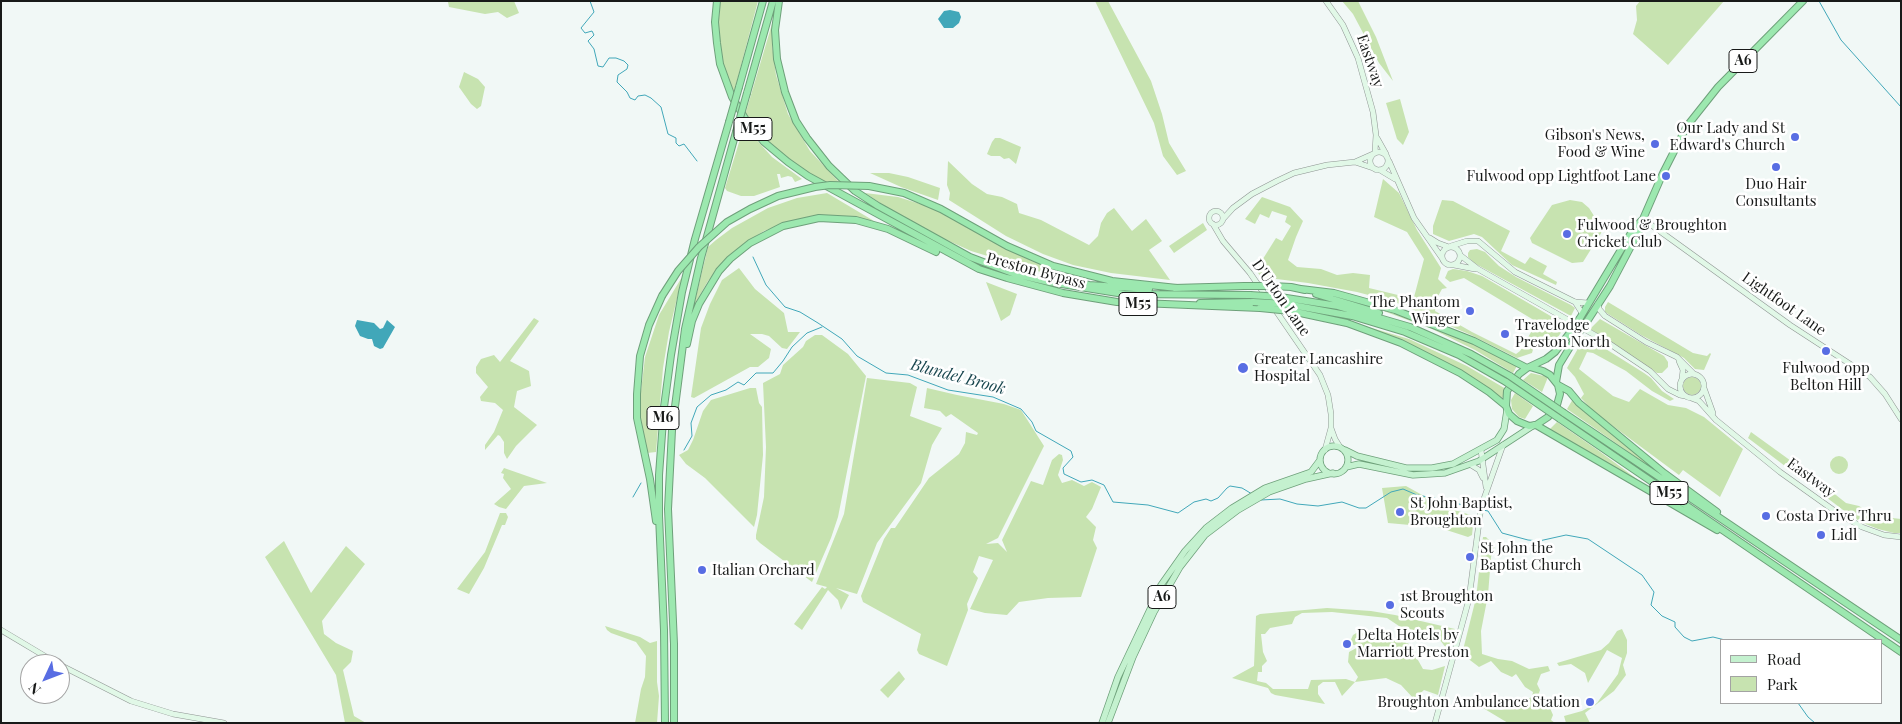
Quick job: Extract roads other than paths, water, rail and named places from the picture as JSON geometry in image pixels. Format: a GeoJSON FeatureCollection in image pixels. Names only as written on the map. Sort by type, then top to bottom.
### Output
{"type":"FeatureCollection","features":[{"type":"Feature","properties":{"kind":"highway","name":"Preston Bypass"},"geometry":{"type":"LineString","coordinates":[[717,1],[716,35],[720,64],[732,97],[746,120],[764,142],[808,176],[979,269],[1091,298],[1137,304],[1186,305]]}},
{"type":"Feature","properties":{"kind":"highway","name":"M6"},"geometry":{"type":"LineString","coordinates":[[665,723],[659,516],[664,407],[671,355],[689,263],[763,1]]}},
{"type":"Feature","properties":{"kind":"highway","name":"M6"},"geometry":{"type":"LineString","coordinates":[[674,723],[674,652],[668,509],[676,389],[685,329],[693,295],[746,93],[773,1]]}},
{"type":"Feature","properties":{"kind":"highway","name":"Preston Bypass"},"geometry":{"type":"LineString","coordinates":[[779,1],[775,30],[777,59],[785,92],[796,121],[807,138],[829,166],[855,191],[878,206],[983,262]]}},
{"type":"Feature","properties":{"kind":"highway","name":"A6"},"geometry":{"type":"LineString","coordinates":[[1535,425],[1548,417],[1557,405],[1560,394],[1557,384],[1559,365],[1619,270],[1639,231],[1676,145],[1695,114],[1755,49],[1803,1]]}},
{"type":"Feature","properties":{"kind":"highway","name":"M55"},"geometry":{"type":"LineString","coordinates":[[661,579],[650,479],[637,418],[640,356],[649,325],[662,296],[678,271],[698,247],[727,222],[750,209],[778,196],[815,187],[830,185],[869,186],[904,193],[941,208],[1007,246],[1052,266],[1094,278],[1177,288]]}},
{"type":"Feature","properties":{"kind":"highway","name":"M6"},"geometry":{"type":"LineString","coordinates":[[676,389],[692,321],[711,283],[730,260],[745,247],[782,226],[809,219],[824,218],[848,218],[868,222],[898,233],[979,269]]}},
{"type":"Feature","properties":{"kind":"highway","name":"A6"},"geometry":{"type":"LineString","coordinates":[[1506,408],[1506,397],[1512,382],[1528,368],[1546,360],[1555,352],[1572,330],[1634,228],[1643,219]]}},
{"type":"Feature","properties":{"kind":"highway","name":"M55"},"geometry":{"type":"LineString","coordinates":[[983,262],[1089,285],[1146,289],[1272,286],[1334,293],[1395,310],[1474,341],[1528,368]]}},
{"type":"Feature","properties":{"kind":"highway","name":"M55"},"geometry":{"type":"LineString","coordinates":[[983,262],[1015,274],[1108,292],[1250,295],[1320,302],[1381,317],[1417,330],[1470,354]]}},
{"type":"Feature","properties":{"kind":"highway","name":"M55"},"geometry":{"type":"LineString","coordinates":[[1301,289],[1408,322],[1455,342],[1901,652]]}},
{"type":"Feature","properties":{"kind":"highway","name":"M55"},"geometry":{"type":"LineString","coordinates":[[1186,305],[1220,302],[1286,304],[1352,316],[1405,332],[1508,379]]}},
{"type":"Feature","properties":{"kind":"highway","name":"M55"},"geometry":{"type":"LineString","coordinates":[[1186,305],[1291,311],[1347,323],[1401,343],[1460,373],[1489,392],[1506,408]]}},
{"type":"Feature","properties":{"kind":"highway"},"geometry":{"type":"LineString","coordinates":[[1528,368],[1543,370],[1557,384]]}},
{"type":"Feature","properties":{"kind":"highway","name":"M55"},"geometry":{"type":"LineString","coordinates":[[1557,384],[1569,391],[1573,398],[1672,479],[1778,557]]}},
{"type":"Feature","properties":{"kind":"highway"},"geometry":{"type":"LineString","coordinates":[[1506,408],[1517,422],[1535,425]]}},
{"type":"Feature","properties":{"kind":"highway","name":"M55"},"geometry":{"type":"LineString","coordinates":[[1562,416],[1901,640]]}},
{"type":"Feature","properties":{"kind":"highway","name":"M55"},"geometry":{"type":"LineString","coordinates":[[1535,425],[1657,494],[1778,567]]}},
{"type":"Feature","properties":{"kind":"main road","name":"Eastway"},"geometry":{"type":"LineString","coordinates":[[1326,1],[1344,25],[1358,58],[1369,95],[1376,135],[1374,153]]}},
{"type":"Feature","properties":{"kind":"main road","name":"Eastway"},"geometry":{"type":"LineString","coordinates":[[1376,135],[1414,218],[1442,258]]}},
{"type":"Feature","properties":{"kind":"main road"},"geometry":{"type":"LineString","coordinates":[[1231,209],[1211,214],[1210,218],[1213,224],[1218,225],[1231,209],[1252,194],[1294,173],[1327,165],[1355,162],[1374,153],[1381,152],[1388,158],[1387,166],[1380,170]]}},
{"type":"Feature","properties":{"kind":"main road"},"geometry":{"type":"LineString","coordinates":[[1374,153],[1370,162],[1374,168]]}},
{"type":"Feature","properties":{"kind":"main road"},"geometry":{"type":"LineString","coordinates":[[1355,162],[1380,170],[1395,179]]}},
{"type":"Feature","properties":{"kind":"main road"},"geometry":{"type":"LineString","coordinates":[[1216,212],[1221,214],[1223,241]]}},
{"type":"Feature","properties":{"kind":"main road","name":"Lightfoot Lane"},"geometry":{"type":"LineString","coordinates":[[1643,219],[1790,325],[1870,377],[1892,403],[1901,419]]}},
{"type":"Feature","properties":{"kind":"main road","name":"D'Urton Lane"},"geometry":{"type":"LineString","coordinates":[[1213,224],[1223,241],[1250,273],[1292,338],[1318,371],[1329,400],[1331,428],[1335,439],[1342,448]]}},
{"type":"Feature","properties":{"kind":"main road","name":"Eastway"},"geometry":{"type":"LineString","coordinates":[[1427,236],[1438,243],[1450,246]]}},
{"type":"Feature","properties":{"kind":"main road"},"geometry":{"type":"LineString","coordinates":[[1467,241],[1462,247],[1458,261],[1452,265],[1446,263],[1442,258],[1443,252],[1450,246],[1467,241],[1478,241],[1514,272],[1575,302],[1588,303]]}},
{"type":"Feature","properties":{"kind":"main road"},"geometry":{"type":"LineString","coordinates":[[1450,246],[1458,249],[1460,254]]}},
{"type":"Feature","properties":{"kind":"main road","name":"Eastway"},"geometry":{"type":"LineString","coordinates":[[1460,254],[1478,269],[1607,342],[1650,371],[1675,393],[1702,403],[1716,420],[1780,472],[1838,514],[1862,527],[1884,535],[1901,537]]}},
{"type":"Feature","properties":{"kind":"main road","name":"Eastway"},"geometry":{"type":"LineString","coordinates":[[1452,265],[1478,269]]}},
{"type":"Feature","properties":{"kind":"main road"},"geometry":{"type":"LineString","coordinates":[[1575,302],[1581,315]]}},
{"type":"Feature","properties":{"kind":"main road"},"geometry":{"type":"LineString","coordinates":[[1598,304],[1605,316],[1646,342],[1677,357],[1702,379],[1704,388],[1698,396],[1688,397],[1681,390],[1683,370],[1677,357]]}},
{"type":"Feature","properties":{"kind":"main road"},"geometry":{"type":"LineString","coordinates":[[1591,315],[1605,316]]}},
{"type":"Feature","properties":{"kind":"main road"},"geometry":{"type":"LineString","coordinates":[[1660,381],[1674,386],[1686,375],[1693,373]]}},
{"type":"Feature","properties":{"kind":"main road","name":"Eastway"},"geometry":{"type":"LineString","coordinates":[[1704,388],[1716,420]]}},
{"type":"Feature","properties":{"kind":"main road","name":"A6"},"geometry":{"type":"LineString","coordinates":[[1342,448],[1357,456],[1384,464],[1415,469],[1453,464],[1481,450],[1501,436],[1504,429],[1506,408]]}},
{"type":"Feature","properties":{"kind":"main road","name":"A6"},"geometry":{"type":"LineString","coordinates":[[1108,723],[1133,657],[1167,588],[1180,567],[1205,535],[1238,510],[1269,492],[1306,479],[1342,471],[1346,467],[1359,464],[1423,475],[1445,473],[1483,459],[1535,425]]}},
{"type":"Feature","properties":{"kind":"main road","name":"D'Urton Lane"},"geometry":{"type":"LineString","coordinates":[[1324,450],[1331,428]]}},
{"type":"Feature","properties":{"kind":"main road"},"geometry":{"type":"LineString","coordinates":[[1436,723],[1469,599],[1480,509],[1486,488],[1504,445]]}},
{"type":"Feature","properties":{"kind":"main road"},"geometry":{"type":"LineString","coordinates":[[1324,450],[1332,446],[1342,448],[1348,458],[1346,467]]}},
{"type":"Feature","properties":{"kind":"main road","name":"A6"},"geometry":{"type":"LineString","coordinates":[[1102,723],[1118,677],[1161,585],[1197,537],[1217,519],[1246,499],[1262,490],[1312,472],[1324,450]]}},
{"type":"Feature","properties":{"kind":"main road"},"geometry":{"type":"LineString","coordinates":[[1481,450],[1486,488]]}},
{"type":"Feature","properties":{"kind":"main road"},"geometry":{"type":"LineString","coordinates":[[1320,460],[1326,470],[1333,473]]}},
{"type":"Feature","properties":{"kind":"main road"},"geometry":{"type":"LineString","coordinates":[[1471,465],[1480,472],[1486,488]]}},
{"type":"Feature","properties":{"kind":"main road"},"geometry":{"type":"LineString","coordinates":[[1,630],[42,654]]}},
{"type":"Feature","properties":{"kind":"main road"},"geometry":{"type":"LineString","coordinates":[[70,670],[131,701],[173,714],[224,723]]}},
{"type":"Feature","properties":{"kind":"water"},"geometry":{"type":"Polygon","coordinates":[[[944,11],[959,12],[961,17],[959,23],[953,28],[944,28],[938,19],[944,11]]]}},
{"type":"Feature","properties":{"kind":"water"},"geometry":{"type":"Polygon","coordinates":[[[357,320],[374,323],[380,329],[383,328],[387,320],[395,327],[383,348],[380,349],[374,346],[372,339],[360,336],[355,326],[357,320]]]}},
{"type":"Feature","properties":{"kind":"waterway","name":"Blundel Brook"},"geometry":{"type":"LineString","coordinates":[[590,1],[594,12],[581,28],[585,33],[592,31],[594,35],[588,41],[594,49],[598,66],[603,67],[609,58],[624,61],[628,65],[627,69],[618,75],[617,82],[630,98],[635,100],[638,96],[645,95],[661,107],[668,134],[676,138],[676,143],[679,146],[684,144],[697,161]]}},
{"type":"Feature","properties":{"kind":"waterway"},"geometry":{"type":"LineString","coordinates":[[1819,1],[1841,40],[1901,107]]}},
{"type":"Feature","properties":{"kind":"waterway","name":"Blundel Brook"},"geometry":{"type":"LineString","coordinates":[[753,257],[766,285],[785,307],[800,312],[818,323],[842,339],[857,356],[886,373],[908,375],[948,390],[993,397],[1021,409],[1032,422],[1036,431],[1071,451],[1073,457],[1063,468],[1064,474],[1081,482],[1092,480],[1104,485],[1113,502],[1148,505],[1178,513],[1194,502],[1206,499],[1211,501],[1218,498],[1230,486],[1242,488],[1252,494]]}},
{"type":"Feature","properties":{"kind":"waterway"},"geometry":{"type":"LineString","coordinates":[[684,450],[692,436],[691,423],[697,407],[711,395],[726,390],[738,382],[744,385],[756,373],[773,373],[792,347],[807,333],[822,327]]}},
{"type":"Feature","properties":{"kind":"waterway"},"geometry":{"type":"LineString","coordinates":[[633,497],[641,483]]}},
{"type":"Feature","properties":{"kind":"waterway","name":"Blundel Brook"},"geometry":{"type":"LineString","coordinates":[[1261,500],[1280,499],[1297,504],[1318,506],[1342,502],[1359,508],[1366,508],[1391,492],[1403,489],[1417,495],[1479,509]]}},
{"type":"Feature","properties":{"kind":"waterway","name":"Blundel Brook"},"geometry":{"type":"LineString","coordinates":[[1483,510],[1488,511],[1502,533],[1539,541],[1566,535],[1588,539],[1642,575],[1654,592],[1651,605],[1662,616],[1675,622],[1675,627],[1684,637],[1692,641],[1713,637],[1721,639]]}},
{"type":"Feature","properties":{"kind":"waterway","name":"Blundel Brook"},"geometry":{"type":"LineString","coordinates":[[1799,704],[1815,723]]}},
{"type":"Feature","properties":{"kind":"place","name":"Our Lady and St Edward's Church"},"geometry":{"type":"Point","coordinates":[1795,137]}},
{"type":"Feature","properties":{"kind":"place","name":"Gibson's News, Food & Wine"},"geometry":{"type":"Point","coordinates":[1655,144]}},
{"type":"Feature","properties":{"kind":"place","name":"Duo Hair Consultants"},"geometry":{"type":"Point","coordinates":[1776,167]}},
{"type":"Feature","properties":{"kind":"place","name":"Fulwood opp Lightfoot Lane"},"geometry":{"type":"Point","coordinates":[1666,176]}},
{"type":"Feature","properties":{"kind":"place","name":"Fulwood & Broughton Cricket Club"},"geometry":{"type":"Point","coordinates":[1567,234]}},
{"type":"Feature","properties":{"kind":"place","name":"The Phantom Winger"},"geometry":{"type":"Point","coordinates":[1470,311]}},
{"type":"Feature","properties":{"kind":"place","name":"Travelodge Preston North"},"geometry":{"type":"Point","coordinates":[1505,334]}},
{"type":"Feature","properties":{"kind":"place","name":"Fulwood opp Belton Hill"},"geometry":{"type":"Point","coordinates":[1826,351]}},
{"type":"Feature","properties":{"kind":"place","name":"Greater Lancashire Hospital"},"geometry":{"type":"Point","coordinates":[1243,368]}},
{"type":"Feature","properties":{"kind":"place","name":"St John Baptist, Broughton"},"geometry":{"type":"Point","coordinates":[1400,512]}},
{"type":"Feature","properties":{"kind":"place","name":"Costa Drive Thru"},"geometry":{"type":"Point","coordinates":[1766,516]}},
{"type":"Feature","properties":{"kind":"place","name":"Lidl"},"geometry":{"type":"Point","coordinates":[1821,535]}},
{"type":"Feature","properties":{"kind":"place","name":"St John the Baptist Church"},"geometry":{"type":"Point","coordinates":[1470,557]}},
{"type":"Feature","properties":{"kind":"place","name":"Italian Orchard"},"geometry":{"type":"Point","coordinates":[702,570]}},
{"type":"Feature","properties":{"kind":"place","name":"1st Broughton Scouts"},"geometry":{"type":"Point","coordinates":[1390,605]}},
{"type":"Feature","properties":{"kind":"place","name":"Delta Hotels by Marriott Preston"},"geometry":{"type":"Point","coordinates":[1347,644]}},
{"type":"Feature","properties":{"kind":"place","name":"Broughton Ambulance Station"},"geometry":{"type":"Point","coordinates":[1590,702]}}]}
